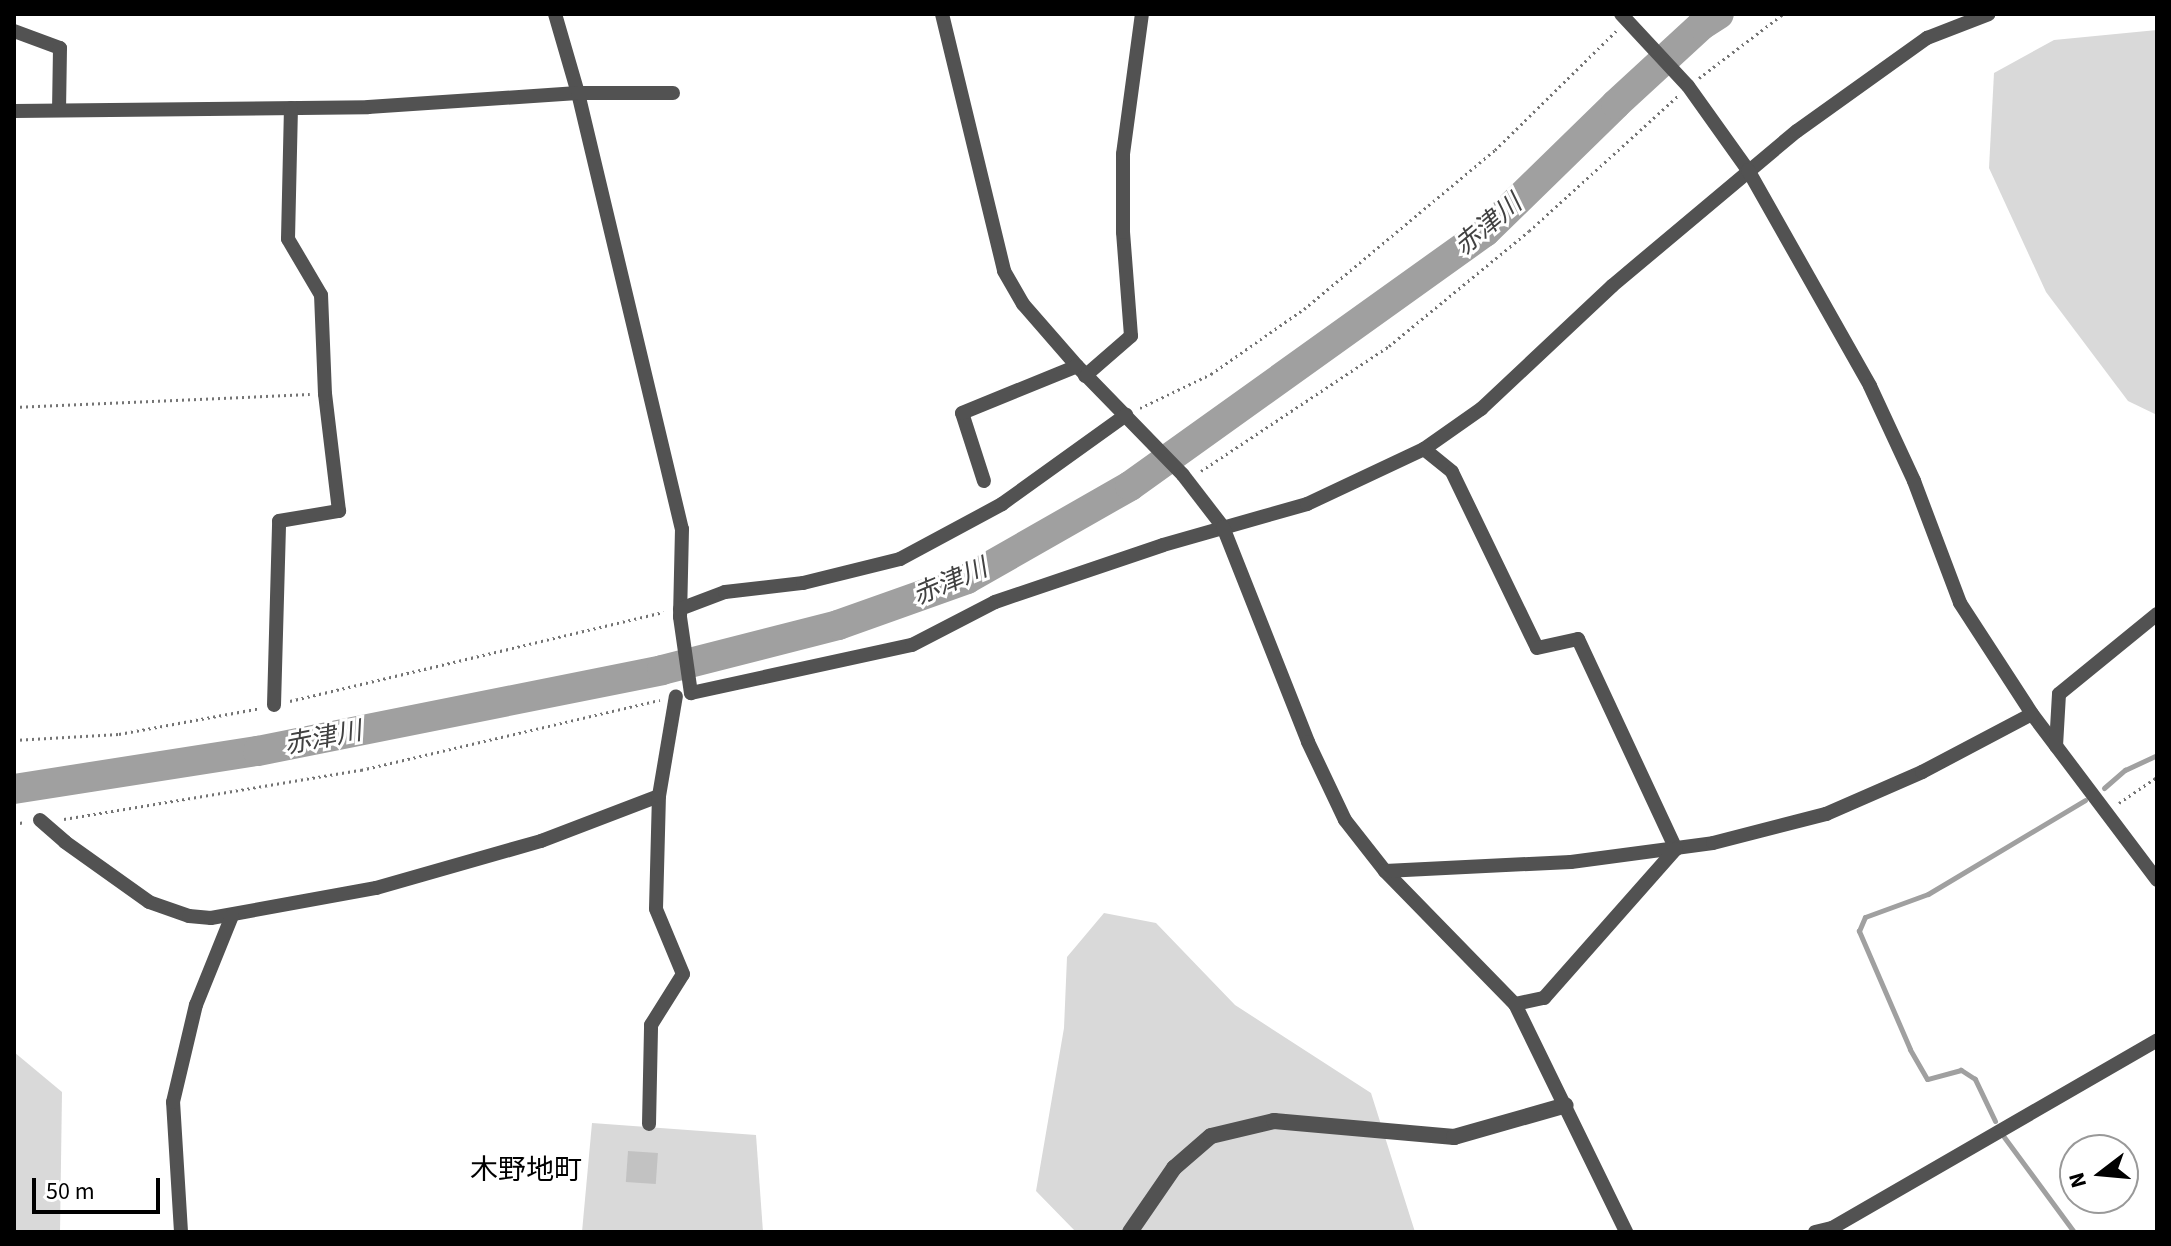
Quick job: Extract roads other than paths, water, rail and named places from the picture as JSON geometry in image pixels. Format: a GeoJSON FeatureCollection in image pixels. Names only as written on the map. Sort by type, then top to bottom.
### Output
{"type":"FeatureCollection","features":[{"type":"Feature","properties":{"kind":"street"},"geometry":{"type":"LineString","coordinates":[[555,14],[578,93],[682,529],[680,613],[691,693],[912,645],[995,602],[1223,527],[1307,504],[1424,449],[1481,409],[1612,286],[1748,170],[1927,38],[1989,14]]}},
{"type":"Feature","properties":{"kind":"street"},"geometry":{"type":"LineString","coordinates":[[942,14],[1004,271],[1023,304],[1081,371],[1186,478],[1223,527],[1308,742],[1345,820],[1385,871],[1515,1004],[1626,1232]]}},
{"type":"Feature","properties":{"kind":"street"},"geometry":{"type":"LineString","coordinates":[[984,481],[962,413],[1081,371],[1131,336],[1123,232],[1123,154],[1142,14]]}},
{"type":"Feature","properties":{"kind":"street"},"geometry":{"type":"LineString","coordinates":[[1625,21],[1684,82],[1748,170],[1870,386],[1914,481],[1960,603],[2032,714],[2157,880]]}},
{"type":"Feature","properties":{"kind":"street"},"geometry":{"type":"LineString","coordinates":[[14,31],[60,48],[59,110]]}},
{"type":"Feature","properties":{"kind":"street"},"geometry":{"type":"LineString","coordinates":[[14,111],[291,108],[578,93],[673,93]]}},
{"type":"Feature","properties":{"kind":"street"},"geometry":{"type":"LineString","coordinates":[[274,705],[279,521],[339,511],[325,394],[321,295],[288,239],[291,108]]}},
{"type":"Feature","properties":{"kind":"street"},"geometry":{"type":"LineString","coordinates":[[680,613],[725,592],[803,583],[900,559],[1002,504],[1131,420]]}},
{"type":"Feature","properties":{"kind":"street"},"geometry":{"type":"LineString","coordinates":[[1424,449],[1452,472],[1537,648],[1578,639],[1676,849]]}},
{"type":"Feature","properties":{"kind":"street"},"geometry":{"type":"LineString","coordinates":[[2056,746],[2059,694],[2157,614]]}},
{"type":"Feature","properties":{"kind":"street"},"geometry":{"type":"LineString","coordinates":[[649,1124],[651,1025],[683,974],[656,909],[659,796],[676,696]]}},
{"type":"Feature","properties":{"kind":"street"},"geometry":{"type":"LineString","coordinates":[[1385,871],[1571,862],[1676,849],[1826,814],[1922,772],[2032,714]]}},
{"type":"Feature","properties":{"kind":"street"},"geometry":{"type":"LineString","coordinates":[[40,820],[65,842],[149,902],[189,916],[232,916],[391,884],[541,841],[659,796]]}},
{"type":"Feature","properties":{"kind":"street"},"geometry":{"type":"LineString","coordinates":[[1515,1004],[1544,998],[1676,849]]}},
{"type":"Feature","properties":{"kind":"street"},"geometry":{"type":"LineString","coordinates":[[181,1232],[173,1102],[196,1005],[232,916]]}},
{"type":"Feature","properties":{"kind":"street"},"geometry":{"type":"LineString","coordinates":[[1815,1232],[1832,1228],[2157,1040]]}},
{"type":"Feature","properties":{"kind":"street"},"geometry":{"type":"LineString","coordinates":[[1130,1232],[1174,1168],[1211,1136],[1274,1121],[1454,1137],[1566,1105]]}},
{"type":"Feature","properties":{"kind":"waterway","name":"赤津川"},"geometry":{"type":"LineString","coordinates":[[14,789],[258,751],[662,670],[838,625],[967,579],[1130,486],[1485,232],[1616,104],[1702,25],[1719,14]]}},
{"type":"Feature","properties":{"kind":"waterway"},"geometry":{"type":"LineString","coordinates":[[2104,788],[2125,770],[2157,755]]}},
{"type":"Feature","properties":{"kind":"waterway"},"geometry":{"type":"LineString","coordinates":[[1995,1121],[1975,1079],[1961,1070],[1927,1079],[1910,1049],[1859,931],[1865,917],[1928,894],[2085,800]]}},
{"type":"Feature","properties":{"kind":"waterway"},"geometry":{"type":"LineString","coordinates":[[2004,1137],[2074,1232]]}},
{"type":"Feature","properties":{"kind":"district","name":"木野地町"},"geometry":{"type":"Point","coordinates":[526,1170]}}]}
